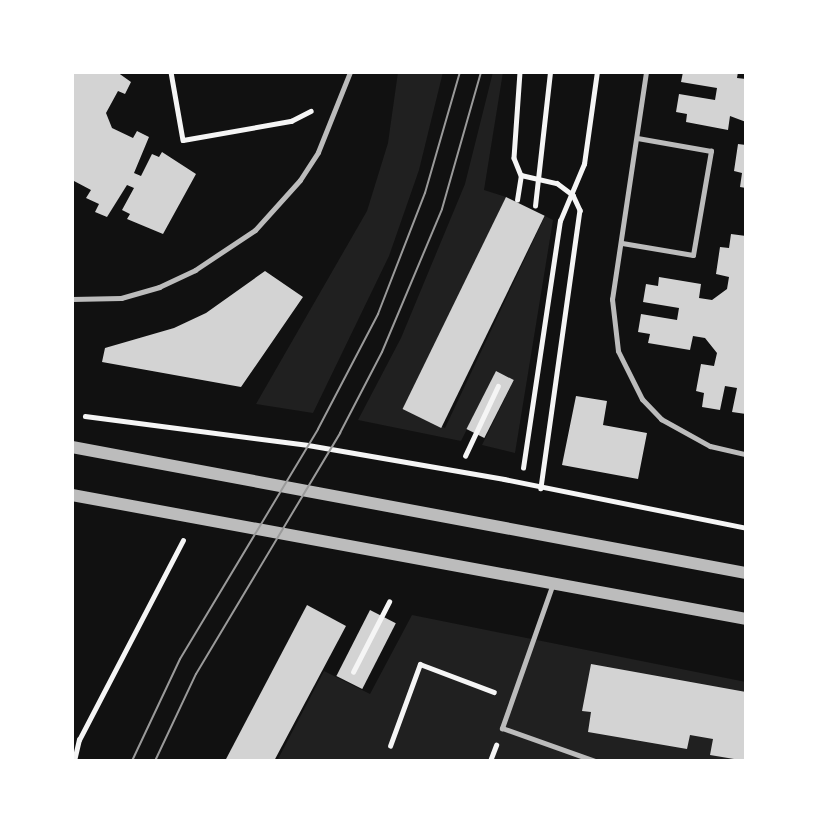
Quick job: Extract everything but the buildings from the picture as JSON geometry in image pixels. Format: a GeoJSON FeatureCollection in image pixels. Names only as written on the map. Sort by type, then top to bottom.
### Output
{"type":"FeatureCollection","features":[{"type":"Feature","properties":{"kind":"street"},"geometry":{"type":"LineString","coordinates":[[72,447],[746,573]]}},
{"type":"Feature","properties":{"kind":"street"},"geometry":{"type":"LineString","coordinates":[[72,495],[746,619]]}},
{"type":"Feature","properties":{"kind":"lane"},"geometry":{"type":"LineString","coordinates":[[72,299],[121,298],[159,287],[195,271],[255,230],[300,180],[318,152],[350,72]]}},
{"type":"Feature","properties":{"kind":"lane"},"geometry":{"type":"LineString","coordinates":[[646,72],[613,326],[627,376],[642,399],[684,435],[746,454]]}},
{"type":"Feature","properties":{"kind":"lane"},"geometry":{"type":"LineString","coordinates":[[622,243],[693,255],[710,151],[637,138]]}},
{"type":"Feature","properties":{"kind":"lane"},"geometry":{"type":"LineString","coordinates":[[552,583],[502,728],[595,761]]}},
{"type":"Feature","properties":{"kind":"path"},"geometry":{"type":"LineString","coordinates":[[171,72],[183,140],[291,121],[313,109]]}},
{"type":"Feature","properties":{"kind":"path"},"geometry":{"type":"LineString","coordinates":[[517,200],[521,175],[514,158],[520,72]]}},
{"type":"Feature","properties":{"kind":"path"},"geometry":{"type":"LineString","coordinates":[[535,206],[541,178],[550,72]]}},
{"type":"Feature","properties":{"kind":"path"},"geometry":{"type":"LineString","coordinates":[[523,468],[560,221],[573,195],[591,131],[597,72]]}},
{"type":"Feature","properties":{"kind":"path"},"geometry":{"type":"LineString","coordinates":[[521,175],[541,178],[573,195],[580,210],[580,229],[541,488]]}},
{"type":"Feature","properties":{"kind":"path"},"geometry":{"type":"LineString","coordinates":[[465,456],[498,386]]}},
{"type":"Feature","properties":{"kind":"path"},"geometry":{"type":"LineString","coordinates":[[85,416],[308,445],[746,528]]}},
{"type":"Feature","properties":{"kind":"path"},"geometry":{"type":"LineString","coordinates":[[74,761],[79,740],[178,552],[191,516]]}},
{"type":"Feature","properties":{"kind":"path"},"geometry":{"type":"LineString","coordinates":[[353,672],[389,602]]}},
{"type":"Feature","properties":{"kind":"path"},"geometry":{"type":"LineString","coordinates":[[390,746],[420,664],[513,699]]}},
{"type":"Feature","properties":{"kind":"shaded area"},"geometry":{"type":"Polygon","coordinates":[[[398,72],[443,72],[419,170],[389,256],[313,413],[256,404],[367,211],[388,143],[398,72]]]}},
{"type":"Feature","properties":{"kind":"shaded area"},"geometry":{"type":"Polygon","coordinates":[[[493,72],[503,72],[484,190],[506,197],[405,409],[445,428],[545,216],[553,220],[515,453],[482,445],[514,380],[496,371],[461,441],[358,420],[401,338],[465,184],[493,72]]]}},
{"type":"Feature","properties":{"kind":"shaded area"},"geometry":{"type":"Polygon","coordinates":[[[412,615],[746,682],[746,761],[277,761],[324,671],[370,694],[412,615]]]}},
{"type":"Feature","properties":{"kind":"tram line"},"geometry":{"type":"LineString","coordinates":[[132,761],[180,659],[318,429],[378,314],[425,193],[460,72]]}},
{"type":"Feature","properties":{"kind":"tram line"},"geometry":{"type":"LineString","coordinates":[[155,761],[196,674],[340,433],[382,352],[442,209],[481,72]]}}]}
